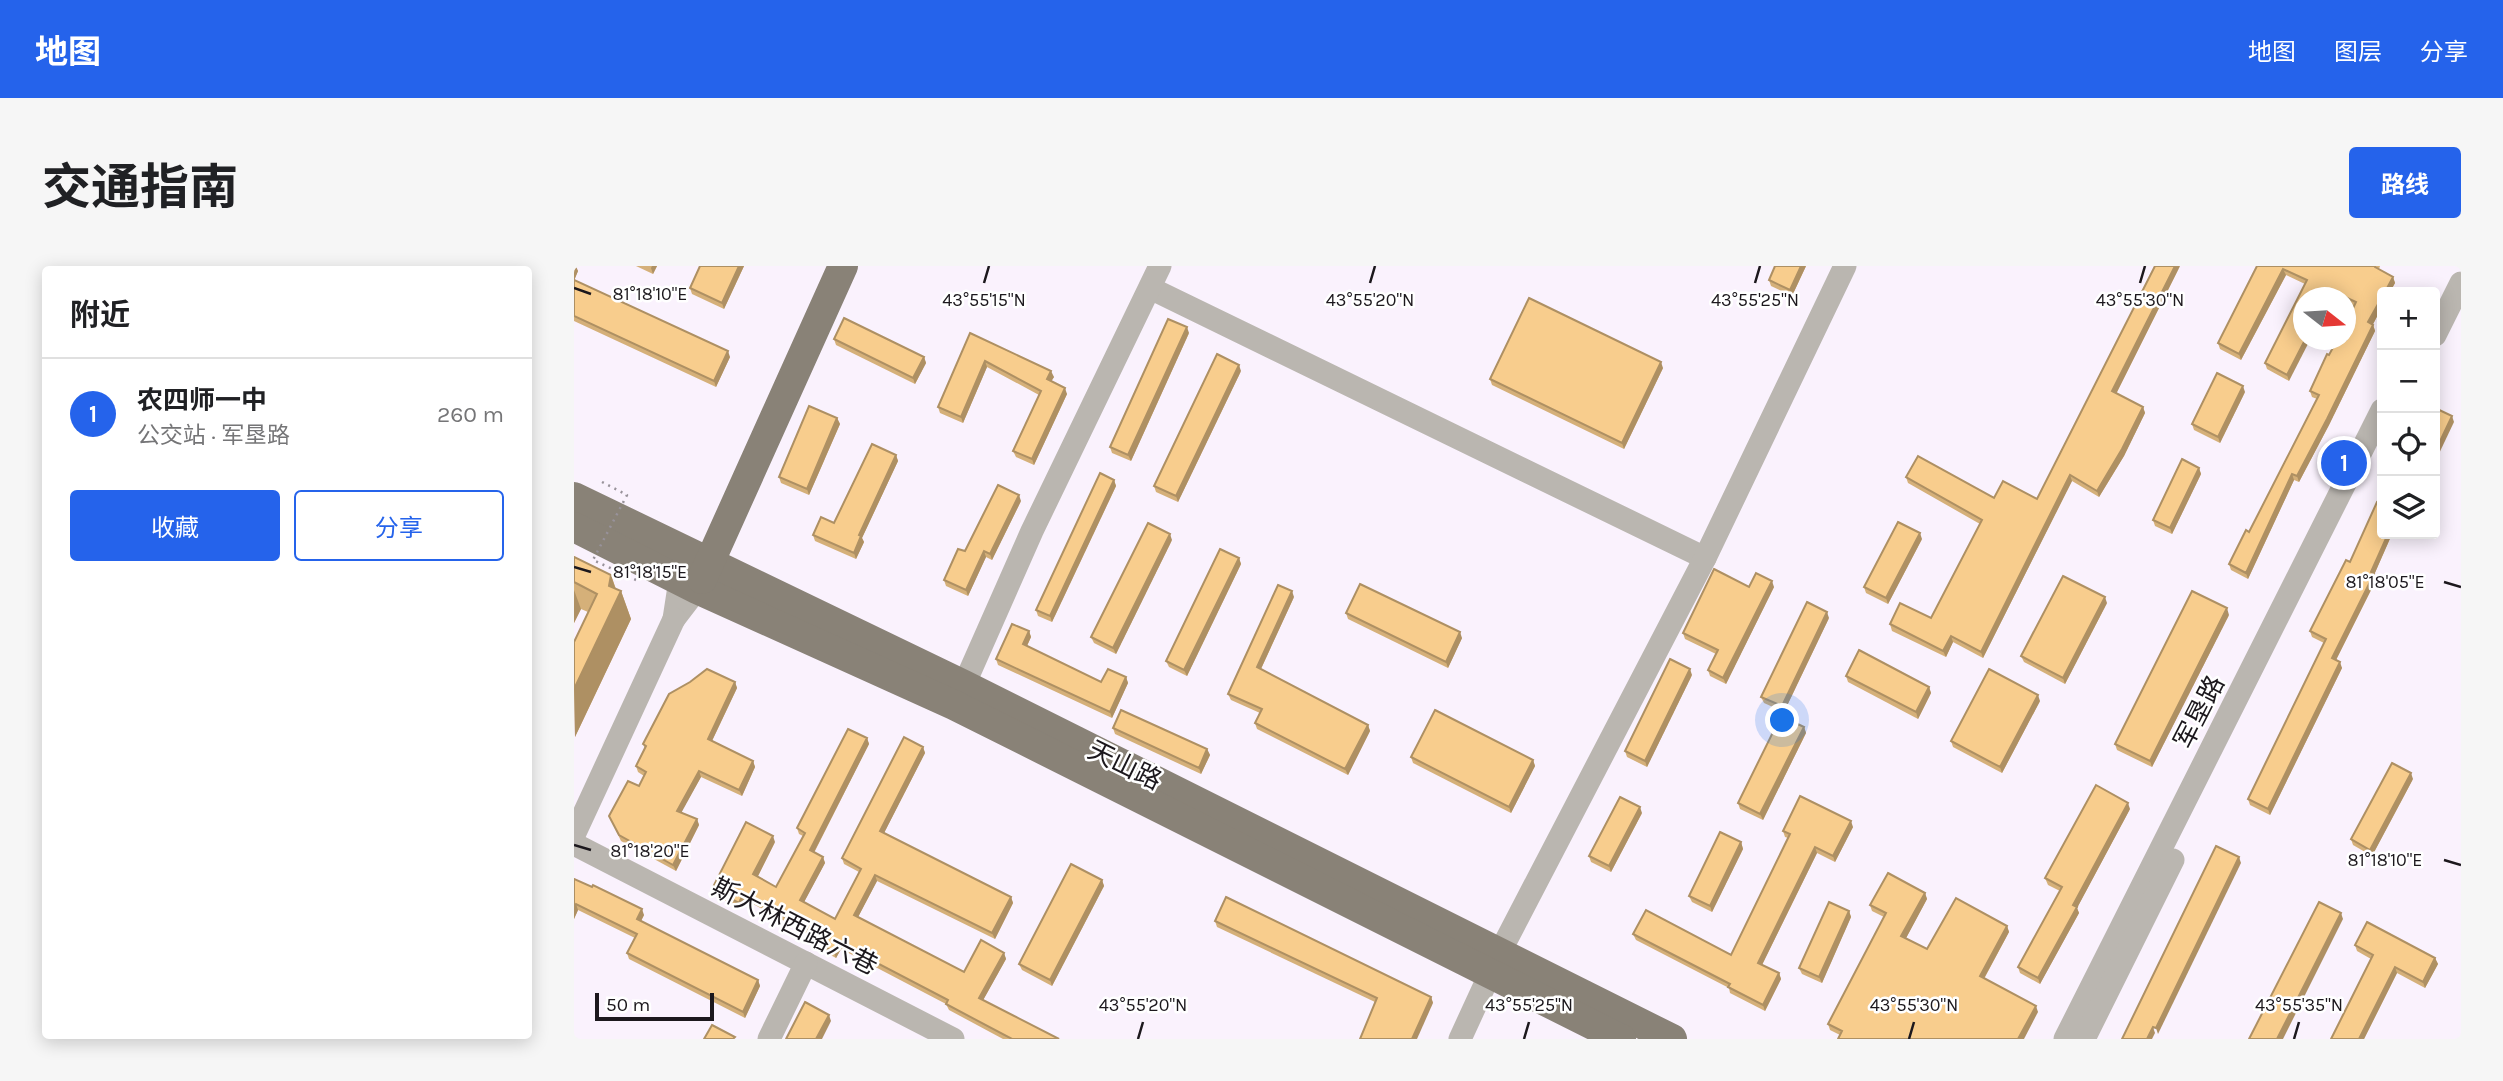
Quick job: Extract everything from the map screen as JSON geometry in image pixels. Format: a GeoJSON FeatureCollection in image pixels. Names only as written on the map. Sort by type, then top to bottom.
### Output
{"type":"FeatureCollection","features":[{"type":"Feature","properties":{"kind":"main road"},"geometry":{"type":"LineString","coordinates":[[696,572],[825,266]]}},
{"type":"Feature","properties":{"kind":"main road"},"geometry":{"type":"LineString","coordinates":[[696,572],[843,266]]}},
{"type":"Feature","properties":{"kind":"main road","name":"天山路"},"geometry":{"type":"LineString","coordinates":[[574,497],[696,572],[954,705],[1495,963],[1672,1039]]}},
{"type":"Feature","properties":{"kind":"main road","name":"天山路"},"geometry":{"type":"LineString","coordinates":[[574,527],[696,572],[964,685],[1495,963],[1621,1039]]}},
{"type":"Feature","properties":{"kind":"street"},"geometry":{"type":"LineString","coordinates":[[964,685],[1032,531],[1160,266]]}},
{"type":"Feature","properties":{"kind":"street"},"geometry":{"type":"LineString","coordinates":[[1460,1039],[1495,963],[1705,558],[1845,266]]}},
{"type":"Feature","properties":{"kind":"street"},"geometry":{"type":"LineString","coordinates":[[2440,293],[2453,266]]}},
{"type":"Feature","properties":{"kind":"street"},"geometry":{"type":"LineString","coordinates":[[2440,325],[2461,283]]}},
{"type":"Feature","properties":{"kind":"street"},"geometry":{"type":"LineString","coordinates":[[1150,288],[1705,558]]}},
{"type":"Feature","properties":{"kind":"street","name":"军垦路"},"geometry":{"type":"LineString","coordinates":[[2065,1039],[2380,413]]}},
{"type":"Feature","properties":{"kind":"street","name":"军垦路"},"geometry":{"type":"LineString","coordinates":[[2084,1039],[2377,450]]}},
{"type":"Feature","properties":{"kind":"street"},"geometry":{"type":"LineString","coordinates":[[574,835],[696,572]]}},
{"type":"Feature","properties":{"kind":"street","name":"斯大林西路六巷"},"geometry":{"type":"LineString","coordinates":[[574,844],[953,1039]]}},
{"type":"Feature","properties":{"kind":"street"},"geometry":{"type":"LineString","coordinates":[[769,1039],[806,963]]}},
{"type":"Feature","properties":{"kind":"path"},"geometry":{"type":"LineString","coordinates":[[603,482],[627,495],[593,559],[636,580]]}},
{"type":"Feature","properties":{"kind":"building"},"geometry":{"type":"Polygon","coordinates":[[[700,266],[739,266],[722,303],[690,288],[700,266]]]}},
{"type":"Feature","properties":{"kind":"building"},"geometry":{"type":"Polygon","coordinates":[[[1775,266],[1801,266],[1790,290],[1769,280],[1775,266]]]}},
{"type":"Feature","properties":{"kind":"building"},"geometry":{"type":"Polygon","coordinates":[[[2155,266],[2175,266],[2112,391],[2143,407],[2097,491],[2070,475],[1981,652],[1951,636],[1943,651],[1890,624],[1900,603],[1931,618],[1982,520],[1906,477],[1918,456],[1994,498],[2003,481],[2037,499],[2155,266]]]}},
{"type":"Feature","properties":{"kind":"building"},"geometry":{"type":"Polygon","coordinates":[[[2257,266],[2375,266],[2393,277],[2388,287],[2377,287],[2377,306],[2368,322],[2373,325],[2297,476],[2292,474],[2246,573],[2229,564],[2246,530],[2249,532],[2319,395],[2310,391],[2327,354],[2332,350],[2356,350],[2356,287],[2303,287],[2307,280],[2283,269],[2239,354],[2218,343],[2257,266]]]}},
{"type":"Feature","properties":{"kind":"building"},"geometry":{"type":"Polygon","coordinates":[[[574,280],[728,351],[714,381],[574,316],[574,280]]]}},
{"type":"Feature","properties":{"kind":"building"},"geometry":{"type":"Polygon","coordinates":[[[1529,298],[1661,362],[1622,443],[1490,379],[1529,298]]]}},
{"type":"Feature","properties":{"kind":"building"},"geometry":{"type":"Polygon","coordinates":[[[2293,308],[2293,350],[2300,350],[2287,375],[2265,363],[2293,308]]]}},
{"type":"Feature","properties":{"kind":"building"},"geometry":{"type":"Polygon","coordinates":[[[844,318],[924,357],[913,378],[834,339],[844,318]]]}},
{"type":"Feature","properties":{"kind":"building"},"geometry":{"type":"Polygon","coordinates":[[[1168,319],[1187,327],[1128,455],[1110,447],[1168,319]]]}},
{"type":"Feature","properties":{"kind":"building"},"geometry":{"type":"Polygon","coordinates":[[[970,333],[1051,371],[1047,379],[1065,388],[1032,459],[1013,451],[1041,391],[985,361],[961,417],[938,407],[970,333]]]}},
{"type":"Feature","properties":{"kind":"building"},"geometry":{"type":"Polygon","coordinates":[[[1217,354],[1239,365],[1176,496],[1154,486],[1217,354]]]}},
{"type":"Feature","properties":{"kind":"building"},"geometry":{"type":"Polygon","coordinates":[[[2217,373],[2243,386],[2218,437],[2192,424],[2217,373]]]}},
{"type":"Feature","properties":{"kind":"building"},"geometry":{"type":"Polygon","coordinates":[[[809,406],[837,418],[807,489],[779,477],[809,406]]]}},
{"type":"Feature","properties":{"kind":"building"},"geometry":{"type":"Polygon","coordinates":[[[2440,410],[2452,416],[2440,441],[2440,410]]]}},
{"type":"Feature","properties":{"kind":"building"},"geometry":{"type":"Polygon","coordinates":[[[872,444],[896,455],[859,535],[861,536],[854,553],[813,535],[821,517],[834,523],[872,444]]]}},
{"type":"Feature","properties":{"kind":"building"},"geometry":{"type":"Polygon","coordinates":[[[2182,459],[2199,468],[2170,528],[2153,520],[2182,459]]]}},
{"type":"Feature","properties":{"kind":"building"},"geometry":{"type":"Polygon","coordinates":[[[1100,473],[1114,480],[1050,616],[1036,610],[1100,473]]]}},
{"type":"Feature","properties":{"kind":"building"},"geometry":{"type":"Polygon","coordinates":[[[998,485],[1019,495],[990,554],[984,551],[966,590],[944,580],[958,549],[965,551],[998,485]]]}},
{"type":"Feature","properties":{"kind":"building"},"geometry":{"type":"Polygon","coordinates":[[[2377,502],[2377,539],[2386,539],[2371,572],[2374,574],[2332,658],[2340,662],[2268,809],[2248,799],[2326,639],[2310,631],[2346,560],[2350,562],[2377,502]]]}},
{"type":"Feature","properties":{"kind":"building"},"geometry":{"type":"Polygon","coordinates":[[[1898,522],[1920,533],[1886,598],[1864,587],[1898,522]]]}},
{"type":"Feature","properties":{"kind":"building"},"geometry":{"type":"Polygon","coordinates":[[[1148,523],[1170,534],[1113,648],[1091,637],[1148,523]]]}},
{"type":"Feature","properties":{"kind":"building"},"geometry":{"type":"Polygon","coordinates":[[[1220,549],[1239,558],[1184,670],[1166,661],[1220,549]]]}},
{"type":"Feature","properties":{"kind":"building"},"geometry":{"type":"Polygon","coordinates":[[[574,557],[611,575],[609,586],[621,591],[574,689],[574,642],[597,594],[574,582],[574,557]]]}},
{"type":"Feature","properties":{"kind":"building"},"geometry":{"type":"Polygon","coordinates":[[[1714,569],[1749,587],[1756,573],[1772,581],[1723,678],[1708,670],[1718,650],[1683,633],[1714,569]]]}},
{"type":"Feature","properties":{"kind":"building"},"geometry":{"type":"Polygon","coordinates":[[[2063,576],[2105,597],[2063,678],[2021,656],[2063,576]]]}},
{"type":"Feature","properties":{"kind":"building"},"geometry":{"type":"Polygon","coordinates":[[[1360,584],[1460,632],[1446,662],[1346,613],[1360,584]]]}},
{"type":"Feature","properties":{"kind":"building"},"geometry":{"type":"Polygon","coordinates":[[[1278,585],[1292,591],[1257,667],[1368,725],[1345,769],[1255,723],[1262,709],[1228,694],[1278,585]]]}},
{"type":"Feature","properties":{"kind":"building"},"geometry":{"type":"Polygon","coordinates":[[[2192,591],[2227,608],[2150,761],[2115,744],[2192,591]]]}},
{"type":"Feature","properties":{"kind":"building"},"geometry":{"type":"Polygon","coordinates":[[[1807,602],[1827,612],[1782,706],[1761,697],[1807,602]]]}},
{"type":"Feature","properties":{"kind":"building"},"geometry":{"type":"Polygon","coordinates":[[[1012,624],[1029,631],[1023,644],[1101,682],[1108,669],[1126,677],[1110,712],[996,659],[1012,624]]]}},
{"type":"Feature","properties":{"kind":"building"},"geometry":{"type":"Polygon","coordinates":[[[1859,650],[1929,687],[1916,712],[1846,676],[1859,650]]]}},
{"type":"Feature","properties":{"kind":"building"},"geometry":{"type":"Polygon","coordinates":[[[1670,659],[1690,669],[1645,761],[1625,751],[1670,659]]]}},
{"type":"Feature","properties":{"kind":"building"},"geometry":{"type":"Polygon","coordinates":[[[707,669],[735,682],[708,739],[753,761],[739,790],[699,771],[677,811],[697,819],[673,865],[619,835],[609,816],[628,781],[639,786],[646,772],[636,766],[646,746],[643,744],[669,694],[707,669]]]}},
{"type":"Feature","properties":{"kind":"building"},"geometry":{"type":"Polygon","coordinates":[[[1989,669],[2038,695],[2000,767],[1951,741],[1989,669]]]}},
{"type":"Feature","properties":{"kind":"building"},"geometry":{"type":"Polygon","coordinates":[[[1121,710],[1207,749],[1199,768],[1113,728],[1121,710]]]}},
{"type":"Feature","properties":{"kind":"building"},"geometry":{"type":"Polygon","coordinates":[[[1435,710],[1533,760],[1509,807],[1411,757],[1435,710]]]}},
{"type":"Feature","properties":{"kind":"building"},"geometry":{"type":"Polygon","coordinates":[[[1781,716],[1804,727],[1760,814],[1738,803],[1781,716]]]}},
{"type":"Feature","properties":{"kind":"building"},"geometry":{"type":"Polygon","coordinates":[[[848,729],[867,738],[810,850],[823,857],[800,900],[835,919],[861,869],[842,858],[904,737],[923,747],[880,831],[1011,897],[992,933],[875,875],[854,915],[964,972],[981,940],[1004,953],[979,998],[1059,1039],[1012,1039],[946,1004],[948,1000],[839,943],[834,952],[821,945],[824,938],[743,894],[739,903],[712,889],[746,822],[773,836],[753,874],[776,887],[805,833],[797,828],[848,729]]]}},
{"type":"Feature","properties":{"kind":"building"},"geometry":{"type":"Polygon","coordinates":[[[2392,763],[2411,773],[2370,850],[2351,839],[2392,763]]]}},
{"type":"Feature","properties":{"kind":"building"},"geometry":{"type":"Polygon","coordinates":[[[2096,785],[2128,803],[2073,905],[2077,907],[2038,978],[2018,967],[2062,887],[2045,878],[2096,785]]]}},
{"type":"Feature","properties":{"kind":"building"},"geometry":{"type":"Polygon","coordinates":[[[1800,796],[1851,821],[1833,856],[1815,847],[1758,963],[1779,973],[1763,1005],[1728,987],[1730,984],[1633,934],[1646,910],[1731,955],[1790,834],[1783,831],[1800,796]]]}},
{"type":"Feature","properties":{"kind":"building"},"geometry":{"type":"Polygon","coordinates":[[[1620,797],[1640,807],[1609,866],[1589,856],[1620,797]]]}},
{"type":"Feature","properties":{"kind":"building"},"geometry":{"type":"Polygon","coordinates":[[[1720,832],[1741,842],[1710,906],[1689,896],[1720,832]]]}},
{"type":"Feature","properties":{"kind":"building"},"geometry":{"type":"Polygon","coordinates":[[[2216,846],[2239,857],[2156,1028],[2153,1027],[2147,1039],[2122,1039],[2216,846]]]}},
{"type":"Feature","properties":{"kind":"building"},"geometry":{"type":"Polygon","coordinates":[[[1071,864],[1102,880],[1050,980],[1019,964],[1071,864]]]}},
{"type":"Feature","properties":{"kind":"building"},"geometry":{"type":"Polygon","coordinates":[[[1888,873],[1925,893],[1901,936],[1927,949],[1956,898],[2007,926],[1980,976],[2036,1006],[2018,1039],[1838,1039],[1842,1031],[1828,1024],[1886,913],[1870,905],[1888,873]]]}},
{"type":"Feature","properties":{"kind":"building"},"geometry":{"type":"Polygon","coordinates":[[[574,879],[592,887],[593,885],[642,909],[637,919],[758,980],[743,1012],[627,953],[637,934],[576,904],[574,908],[574,879]]]}},
{"type":"Feature","properties":{"kind":"building"},"geometry":{"type":"Polygon","coordinates":[[[1226,897],[1431,997],[1412,1039],[1360,1039],[1377,998],[1215,921],[1226,897]]]}},
{"type":"Feature","properties":{"kind":"building"},"geometry":{"type":"Polygon","coordinates":[[[1829,902],[1849,911],[1819,977],[1799,968],[1829,902]]]}},
{"type":"Feature","properties":{"kind":"building"},"geometry":{"type":"Polygon","coordinates":[[[2319,902],[2341,913],[2277,1039],[2249,1039],[2319,902]]]}},
{"type":"Feature","properties":{"kind":"building"},"geometry":{"type":"Polygon","coordinates":[[[2367,922],[2435,958],[2423,982],[2395,967],[2359,1039],[2331,1039],[2373,955],[2355,945],[2367,922]]]}},
{"type":"Feature","properties":{"kind":"building"},"geometry":{"type":"Polygon","coordinates":[[[805,1002],[829,1015],[816,1039],[786,1039],[805,1002]]]}},
{"type":"Feature","properties":{"kind":"building"},"geometry":{"type":"Polygon","coordinates":[[[712,1025],[735,1037],[704,1039],[712,1025]]]}},
{"type":"Feature","properties":{"kind":"place","name":"农四师一中"},"geometry":{"type":"Point","coordinates":[2344,463]}}]}
